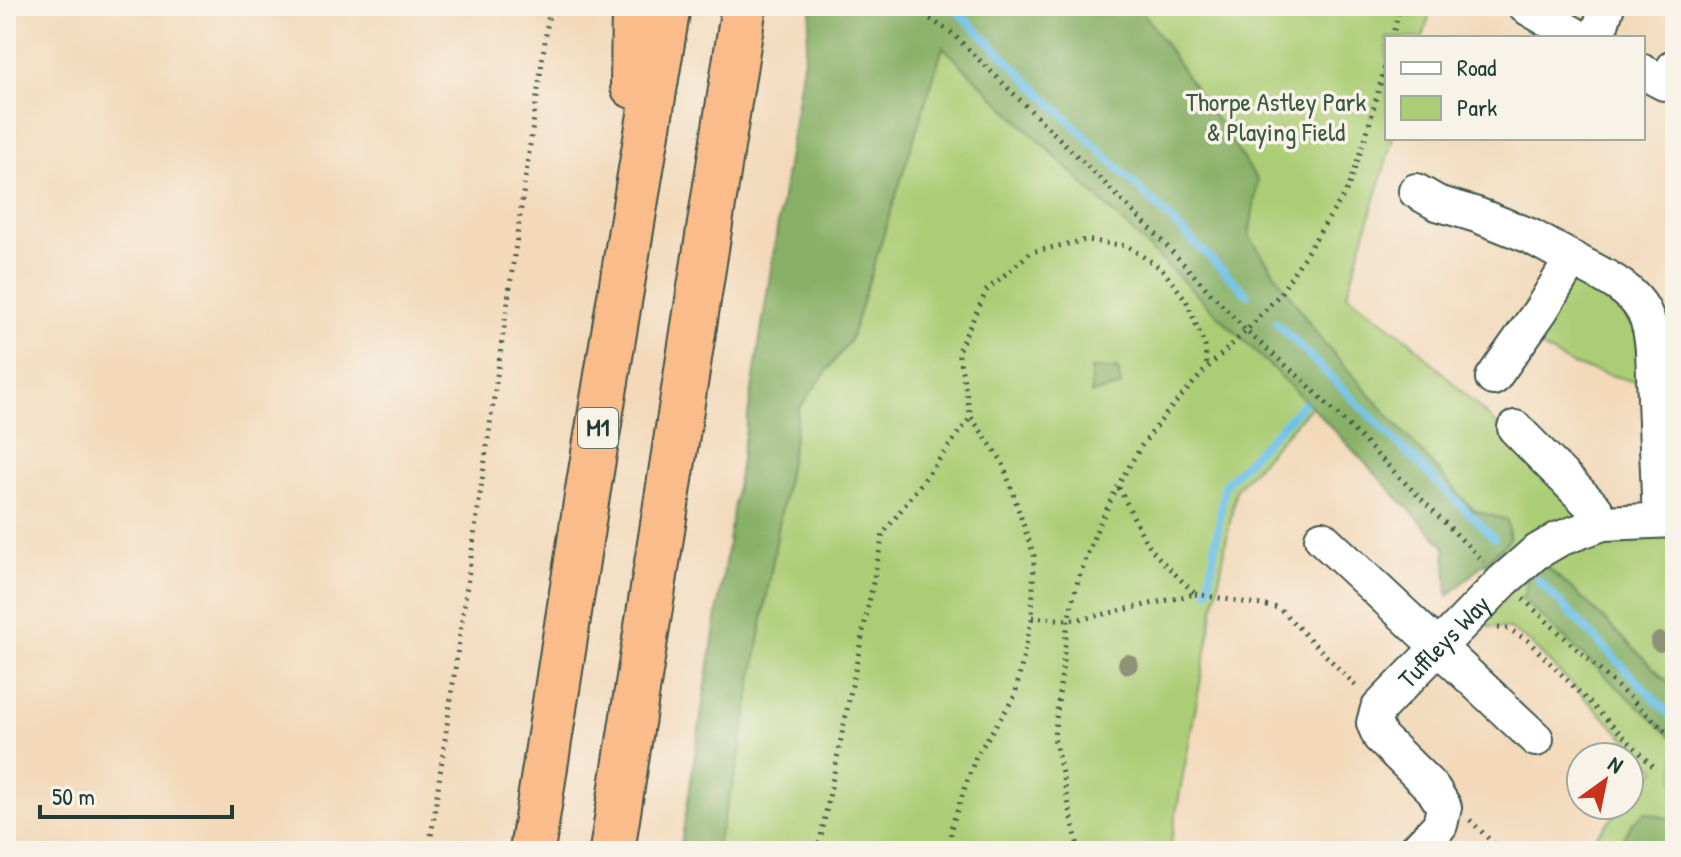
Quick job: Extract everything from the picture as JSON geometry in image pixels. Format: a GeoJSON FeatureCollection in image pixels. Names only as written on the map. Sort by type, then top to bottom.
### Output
{"type":"FeatureCollection","features":[{"type":"Feature","properties":{"kind":"highway"},"geometry":{"type":"LineString","coordinates":[[631,232],[634,6]]}},
{"type":"Feature","properties":{"kind":"highway","name":"M1"},"geometry":{"type":"LineString","coordinates":[[532,851],[668,6]]}},
{"type":"Feature","properties":{"kind":"highway"},"geometry":{"type":"LineString","coordinates":[[612,851],[744,6]]}},
{"type":"Feature","properties":{"kind":"highway"},"geometry":{"type":"LineString","coordinates":[[719,161],[763,6]]}},
{"type":"Feature","properties":{"kind":"street"},"geometry":{"type":"LineString","coordinates":[[1525,6],[1566,34]]}},
{"type":"Feature","properties":{"kind":"street"},"geometry":{"type":"LineString","coordinates":[[1598,36],[1607,6]]}},
{"type":"Feature","properties":{"kind":"street"},"geometry":{"type":"LineString","coordinates":[[1416,191],[1437,203],[1530,236],[1625,290],[1643,310],[1653,350],[1668,520]]}},
{"type":"Feature","properties":{"kind":"street"},"geometry":{"type":"LineString","coordinates":[[1493,378],[1572,259]]}},
{"type":"Feature","properties":{"kind":"street"},"geometry":{"type":"LineString","coordinates":[[1515,428],[1595,509],[1603,523]]}},
{"type":"Feature","properties":{"kind":"street","name":"Tuffleys Way"},"geometry":{"type":"LineString","coordinates":[[1444,807],[1433,789],[1380,737],[1374,723],[1378,709],[1503,581],[1535,553],[1559,539],[1603,523],[1668,520]]}},
{"type":"Feature","properties":{"kind":"street"},"geometry":{"type":"LineString","coordinates":[[1322,538],[1536,739]]}},
{"type":"Feature","properties":{"kind":"street"},"geometry":{"type":"LineString","coordinates":[[1415,851],[1440,825],[1444,807]]}},
{"type":"Feature","properties":{"kind":"path"},"geometry":{"type":"LineString","coordinates":[[429,851],[550,6]]}},
{"type":"Feature","properties":{"kind":"path"},"geometry":{"type":"LineString","coordinates":[[910,6],[952,33],[1150,228],[1246,331],[1304,381],[1503,581],[1675,740]]}},
{"type":"Feature","properties":{"kind":"path"},"geometry":{"type":"LineString","coordinates":[[1392,36],[1400,6]]}},
{"type":"Feature","properties":{"kind":"path"},"geometry":{"type":"LineString","coordinates":[[1079,851],[1054,737],[1068,620],[1078,580],[1095,534],[1118,485],[1142,445],[1207,368],[1280,294],[1347,190],[1385,66]]}},
{"type":"Feature","properties":{"kind":"path"},"geometry":{"type":"LineString","coordinates":[[950,851],[951,828],[976,756],[1015,696],[1032,617],[1034,556],[1002,461],[971,417],[958,351],[987,290],[1031,252],[1086,240],[1127,246],[1162,269],[1186,300],[1205,346],[1207,368]]}},
{"type":"Feature","properties":{"kind":"path"},"geometry":{"type":"LineString","coordinates":[[818,851],[883,534],[971,417]]}},
{"type":"Feature","properties":{"kind":"path"},"geometry":{"type":"LineString","coordinates":[[1118,485],[1144,538],[1156,555],[1195,594]]}},
{"type":"Feature","properties":{"kind":"path"},"geometry":{"type":"LineString","coordinates":[[1032,617],[1087,618],[1195,594],[1279,608],[1378,709]]}},
{"type":"Feature","properties":{"kind":"path"},"geometry":{"type":"LineString","coordinates":[[1462,623],[1509,629],[1528,641],[1657,770]]}},
{"type":"Feature","properties":{"kind":"path"},"geometry":{"type":"LineString","coordinates":[[1444,807],[1468,818],[1501,851]]}},
{"type":"Feature","properties":{"kind":"green space"},"geometry":{"type":"Polygon","coordinates":[[[812,6],[1139,6],[1258,181],[1249,236],[1322,341],[1473,510],[1507,520],[1510,539],[1448,596],[1445,547],[1311,406],[943,47],[850,340],[799,408],[738,763],[715,851],[680,851],[812,6]]]}},
{"type":"Feature","properties":{"kind":"green space","name":"Thorpe Astley Park & Playing Field"},"geometry":{"type":"Polygon","coordinates":[[[1039,6],[1432,6],[1424,36],[1385,36],[1385,140],[1392,140],[1347,294],[1410,341],[1583,509],[1660,520],[1672,542],[1675,689],[1548,568],[1522,598],[1675,740],[1675,824],[1670,819],[1632,823],[1623,841],[1628,851],[1582,851],[1609,821],[1645,821],[1645,783],[1657,770],[1645,758],[1645,741],[1628,741],[1528,641],[1509,629],[1462,623],[1503,581],[1486,564],[1510,539],[1466,503],[1280,294],[1039,6]]]}},
{"type":"Feature","properties":{"kind":"green space"},"geometry":{"type":"Polygon","coordinates":[[[943,46],[1311,406],[1236,489],[1169,851],[715,851],[738,763],[799,408],[850,340],[943,46]]]}},
{"type":"Feature","properties":{"kind":"green space"},"geometry":{"type":"Polygon","coordinates":[[[1572,259],[1625,290],[1655,387],[1572,365],[1539,346],[1572,259]]]}},
{"type":"Feature","properties":{"kind":"green space"},"geometry":{"type":"Polygon","coordinates":[[[1091,369],[1118,369],[1121,386],[1091,394],[1091,369]]]}},
{"type":"Feature","properties":{"kind":"green space"},"geometry":{"type":"Polygon","coordinates":[[[1540,566],[1548,568],[1580,596],[1675,689],[1675,740],[1521,598],[1526,590],[1527,578],[1540,566]]]}},
{"type":"Feature","properties":{"kind":"green space"},"geometry":{"type":"Polygon","coordinates":[[[1645,812],[1670,819],[1675,824],[1675,851],[1628,851],[1623,841],[1632,823],[1645,821],[1645,812]]]}},
{"type":"Feature","properties":{"kind":"waterway"},"geometry":{"type":"LineString","coordinates":[[952,6],[1247,294]]}},
{"type":"Feature","properties":{"kind":"waterway"},"geometry":{"type":"LineString","coordinates":[[1276,323],[1494,538]]}},
{"type":"Feature","properties":{"kind":"waterway"},"geometry":{"type":"LineString","coordinates":[[1208,591],[1225,484],[1303,404]]}},
{"type":"Feature","properties":{"kind":"waterway"},"geometry":{"type":"LineString","coordinates":[[1538,580],[1675,720]]}}]}
